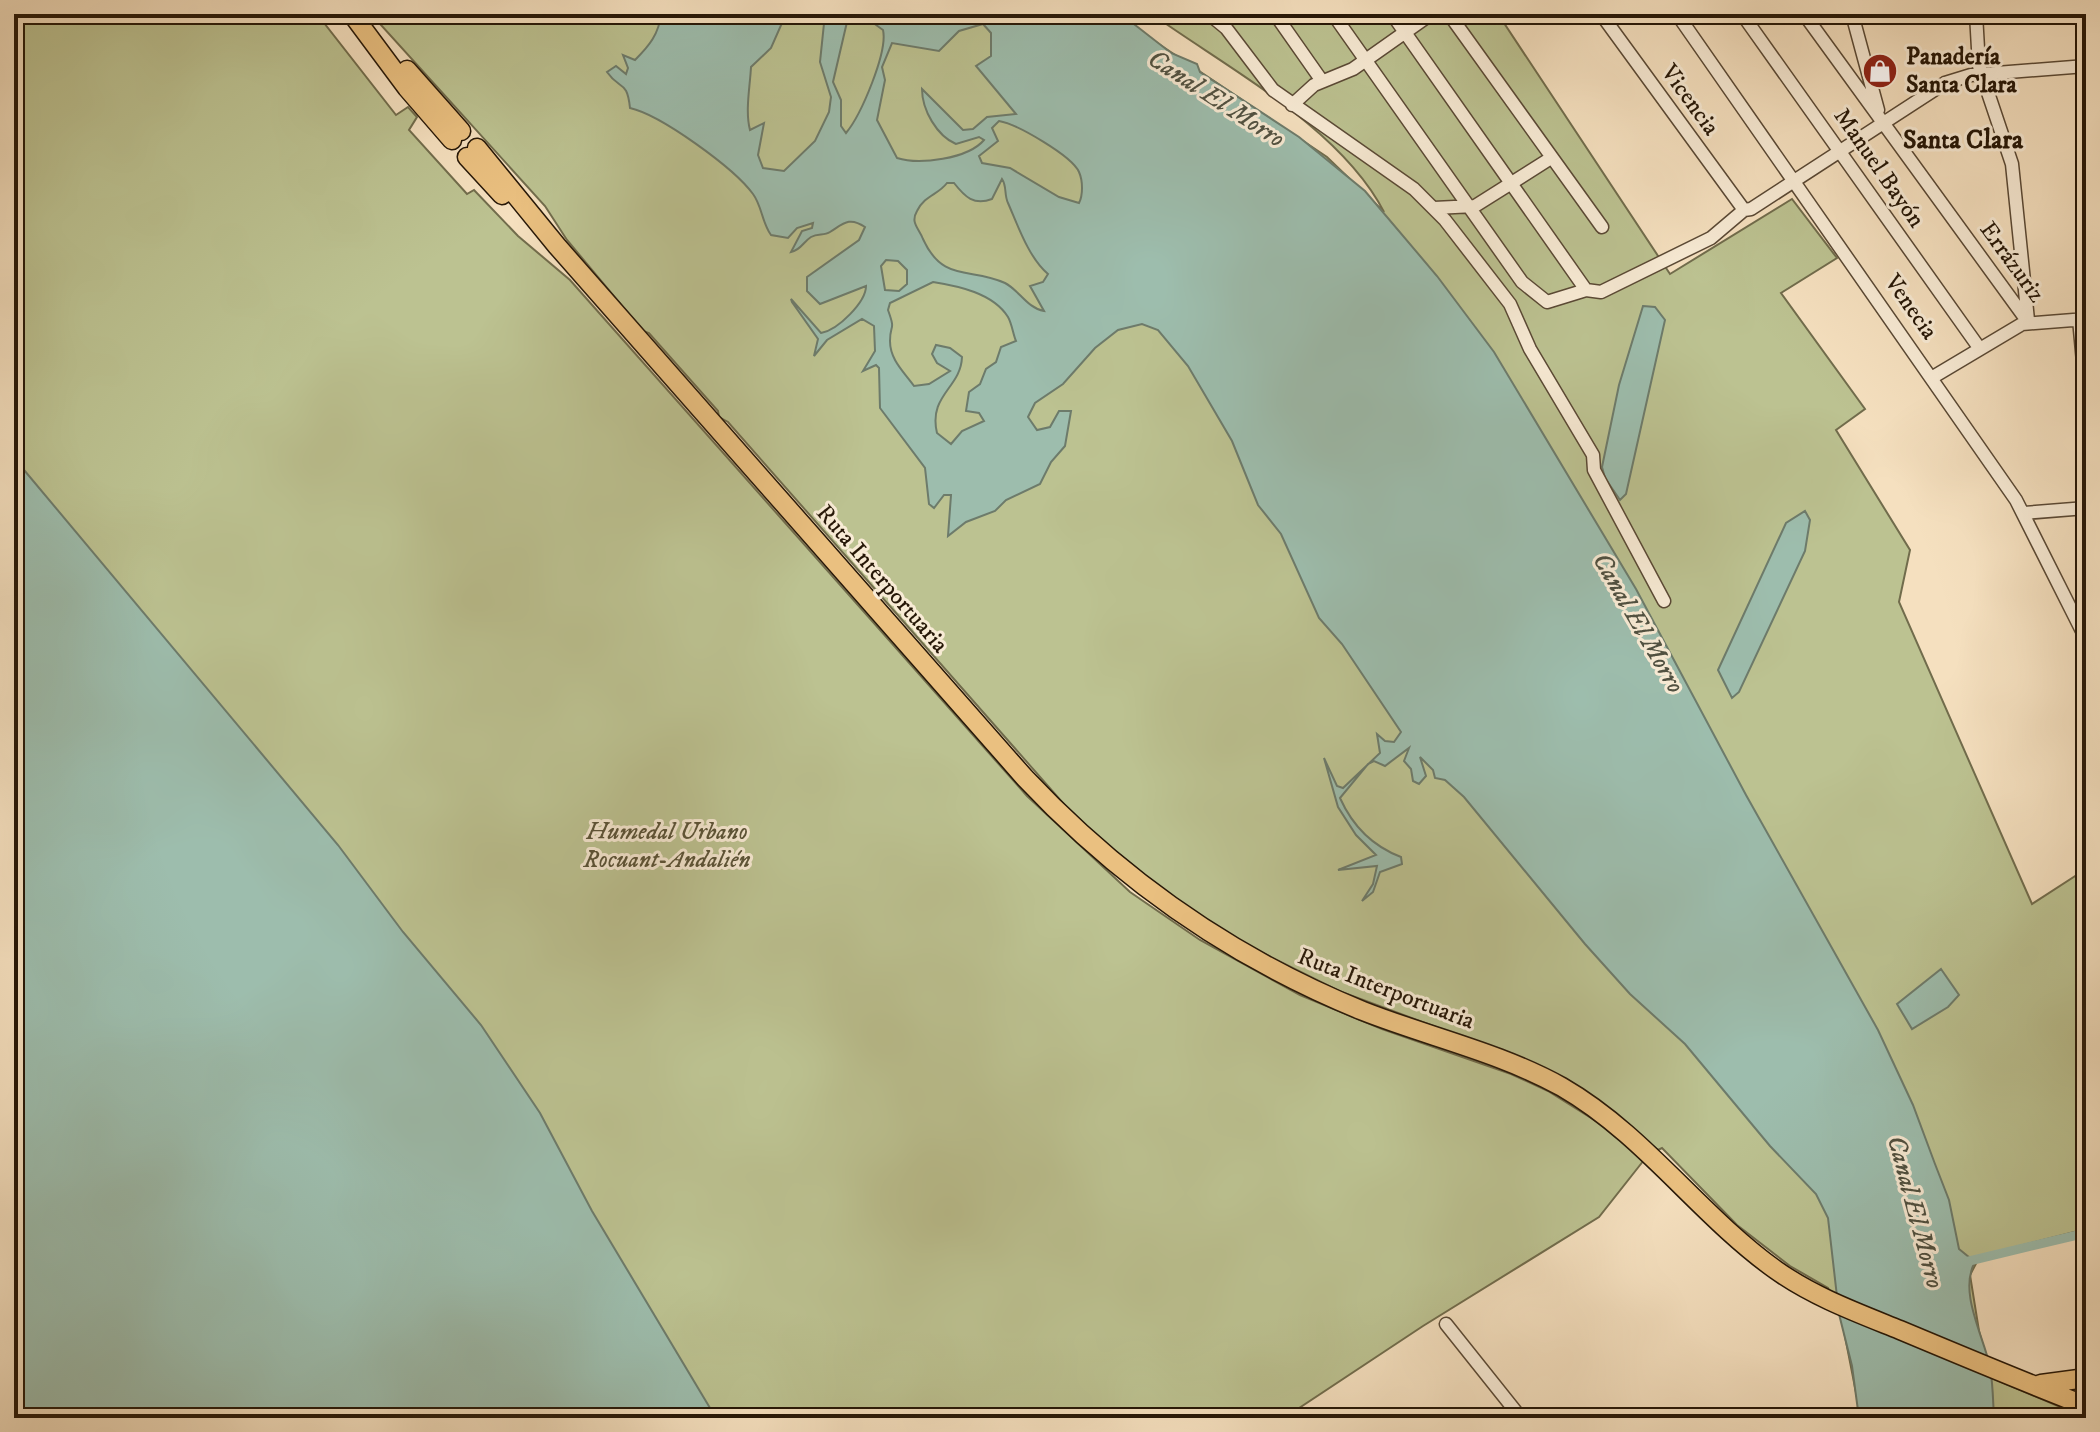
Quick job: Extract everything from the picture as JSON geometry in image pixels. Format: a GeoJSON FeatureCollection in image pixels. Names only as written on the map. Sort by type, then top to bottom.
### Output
{"type":"FeatureCollection","features":[{"type":"Feature","properties":{"kind":"highway"},"geometry":{"type":"LineString","coordinates":[[352,14],[407,88],[457,136]]}},
{"type":"Feature","properties":{"kind":"highway","name":"Ruta Interportuaria"},"geometry":{"type":"LineString","coordinates":[[472,153],[517,212],[557,246],[1025,778],[1108,860],[1195,925],[1293,980],[1366,1012],[1519,1066],[1578,1097],[1640,1143],[1747,1248],[1788,1279],[1827,1300],[2086,1406]]}},
{"type":"Feature","properties":{"kind":"highway","name":"Ruta Interportuaria"},"geometry":{"type":"LineString","coordinates":[[2014,1378],[2053,1385],[2086,1378]]}},
{"type":"Feature","properties":{"kind":"street"},"geometry":{"type":"LineString","coordinates":[[1209,14],[1226,28],[1265,82],[1434,208],[1510,304],[1530,349],[1593,455],[1594,470],[1664,601]]}},
{"type":"Feature","properties":{"kind":"street"},"geometry":{"type":"LineString","coordinates":[[1275,14],[1322,81]]}},
{"type":"Feature","properties":{"kind":"street"},"geometry":{"type":"LineString","coordinates":[[1333,14],[1522,282],[1540,300],[1555,301],[1586,290],[1601,292],[1711,238],[1744,210],[1751,209],[1840,151],[1881,120],[1945,83],[1981,75],[2086,66]]}},
{"type":"Feature","properties":{"kind":"street"},"geometry":{"type":"LineString","coordinates":[[1392,14],[1586,290]]}},
{"type":"Feature","properties":{"kind":"street"},"geometry":{"type":"LineString","coordinates":[[1292,105],[1308,89],[1366,60],[1431,14]]}},
{"type":"Feature","properties":{"kind":"street"},"geometry":{"type":"LineString","coordinates":[[1449,14],[1602,227]]}},
{"type":"Feature","properties":{"kind":"street","name":"Vicencia"},"geometry":{"type":"LineString","coordinates":[[1601,14],[1744,210]]}},
{"type":"Feature","properties":{"kind":"street","name":"Venecia"},"geometry":{"type":"LineString","coordinates":[[1677,14],[1933,377],[2024,513],[2086,639]]}},
{"type":"Feature","properties":{"kind":"street","name":"Manuel Bayón"},"geometry":{"type":"LineString","coordinates":[[1742,14],[1980,349]]}},
{"type":"Feature","properties":{"kind":"street","name":"Errázuriz"},"geometry":{"type":"LineString","coordinates":[[1804,14],[2028,322]]}},
{"type":"Feature","properties":{"kind":"street"},"geometry":{"type":"LineString","coordinates":[[1852,14],[1881,120]]}},
{"type":"Feature","properties":{"kind":"street","name":"Errázuriz"},"geometry":{"type":"LineString","coordinates":[[1976,14],[1981,75],[2010,153],[2028,322]]}},
{"type":"Feature","properties":{"kind":"street"},"geometry":{"type":"LineString","coordinates":[[1434,208],[1470,208],[1551,158]]}},
{"type":"Feature","properties":{"kind":"street"},"geometry":{"type":"LineString","coordinates":[[1933,377],[2028,322],[2082,319],[2084,373]]}},
{"type":"Feature","properties":{"kind":"street"},"geometry":{"type":"LineString","coordinates":[[2024,513],[2086,508]]}},
{"type":"Feature","properties":{"kind":"street"},"geometry":{"type":"LineString","coordinates":[[1446,1324],[1521,1418]]}},
{"type":"Feature","properties":{"kind":"green space","name":"Humedal Urbano Rocuant-Andalién"},"geometry":{"type":"Polygon","coordinates":[[[14,14],[317,14],[396,115],[408,107],[417,117],[409,130],[467,194],[474,190],[518,236],[570,280],[1027,796],[1130,892],[1200,940],[1300,995],[1382,1029],[1511,1074],[1548,1091],[1599,1123],[1644,1160],[1599,1217],[1423,1326],[1284,1418],[602,1418],[14,542],[14,14]]]}},
{"type":"Feature","properties":{"kind":"green space"},"geometry":{"type":"Polygon","coordinates":[[[371,14],[1114,14],[1327,157],[1384,212],[1365,182],[1314,129],[1252,81],[1159,19],[1166,14],[1498,14],[1670,274],[1792,199],[1837,258],[1781,293],[1865,409],[1836,430],[1910,550],[1899,602],[2032,904],[2086,869],[2086,1229],[1980,1256],[1970,1275],[1979,1331],[1992,1378],[2086,1418],[1861,1418],[1841,1316],[1828,1288],[1790,1266],[1737,1225],[1662,1148],[1658,1150],[1597,1100],[1533,1063],[1339,991],[1225,934],[1163,893],[1077,819],[728,422],[719,417],[718,411],[649,333],[643,331],[567,240],[545,206],[371,14]]]}},
{"type":"Feature","properties":{"kind":"water","name":"Canal El Morro"},"geometry":{"type":"Polygon","coordinates":[[[661,14],[786,14],[771,48],[751,67],[749,123],[750,130],[764,123],[758,155],[763,168],[784,171],[815,141],[829,112],[831,97],[820,62],[825,14],[852,14],[847,22],[833,82],[841,100],[841,126],[846,133],[872,83],[883,40],[883,30],[861,14],[1121,14],[1171,53],[1197,64],[1200,72],[1299,137],[1365,191],[1437,276],[1494,352],[1636,589],[1746,795],[1878,1030],[1913,1105],[1949,1200],[1959,1249],[1975,1262],[1969,1287],[1990,1367],[1994,1418],[1859,1418],[1852,1366],[1839,1314],[1828,1218],[1816,1194],[1770,1146],[1685,1044],[1630,994],[1585,944],[1464,797],[1445,780],[1435,778],[1433,770],[1420,757],[1426,776],[1419,784],[1413,781],[1411,769],[1404,761],[1409,748],[1385,766],[1374,761],[1369,764],[1380,753],[1377,734],[1385,741],[1394,742],[1401,732],[1342,644],[1319,618],[1281,534],[1258,505],[1232,441],[1188,366],[1158,330],[1142,324],[1118,330],[1095,348],[1063,384],[1035,403],[1028,417],[1037,430],[1050,427],[1059,411],[1071,411],[1065,446],[1051,462],[1040,484],[1006,500],[995,511],[966,522],[948,536],[951,495],[944,495],[934,508],[929,504],[925,468],[880,408],[879,368],[876,365],[863,371],[875,351],[874,326],[862,319],[827,340],[814,356],[818,339],[791,299],[821,333],[835,327],[850,314],[861,300],[866,286],[820,304],[807,291],[807,277],[859,240],[865,227],[846,222],[828,233],[811,237],[791,252],[802,231],[812,228],[813,223],[797,228],[788,238],[771,235],[753,194],[744,183],[678,131],[630,108],[625,89],[607,72],[616,66],[626,74],[628,68],[623,55],[635,60],[645,50],[658,28],[661,14]],[[983,24],[959,31],[939,51],[892,43],[882,67],[885,80],[877,120],[897,158],[918,161],[943,159],[967,152],[984,140],[979,137],[956,144],[949,140],[937,129],[928,114],[922,89],[963,130],[973,129],[987,117],[1016,114],[976,66],[991,56],[991,33],[983,24]],[[999,121],[992,128],[998,141],[979,156],[982,163],[1010,168],[1059,197],[1079,203],[1082,184],[1079,172],[1066,158],[1007,123],[999,121]],[[1002,179],[992,199],[975,201],[954,183],[947,183],[920,206],[915,222],[939,262],[958,272],[1005,283],[1044,311],[1030,286],[1043,282],[1048,274],[1025,241],[1007,200],[1002,179]],[[886,260],[881,266],[885,290],[899,291],[907,284],[907,270],[898,261],[886,260]],[[933,282],[890,303],[888,310],[892,325],[892,354],[914,386],[929,384],[950,371],[937,363],[932,354],[936,345],[950,348],[962,357],[956,377],[937,409],[935,420],[937,433],[951,444],[962,431],[984,421],[979,413],[966,411],[969,392],[980,384],[986,369],[996,362],[1001,347],[1016,341],[1009,320],[984,296],[933,282]]]}},
{"type":"Feature","properties":{"kind":"water"},"geometry":{"type":"Polygon","coordinates":[[[1643,306],[1655,307],[1665,320],[1626,494],[1620,500],[1605,478],[1602,467],[1619,385],[1643,306]]]}},
{"type":"Feature","properties":{"kind":"water"},"geometry":{"type":"Polygon","coordinates":[[[14,458],[338,845],[403,932],[481,1025],[540,1113],[592,1211],[716,1418],[14,1418],[14,458]]]}},
{"type":"Feature","properties":{"kind":"water"},"geometry":{"type":"Polygon","coordinates":[[[1805,511],[1810,520],[1805,551],[1739,692],[1732,698],[1718,670],[1786,523],[1805,511]]]}},
{"type":"Feature","properties":{"kind":"water"},"geometry":{"type":"Polygon","coordinates":[[[1324,758],[1337,786],[1343,788],[1367,766],[1340,798],[1364,834],[1401,857],[1402,864],[1380,872],[1373,892],[1362,901],[1373,884],[1377,866],[1338,870],[1376,855],[1356,835],[1338,807],[1324,758]]]}},
{"type":"Feature","properties":{"kind":"water"},"geometry":{"type":"Polygon","coordinates":[[[1941,969],[1959,995],[1948,1007],[1912,1029],[1897,1004],[1941,969]]]}},
{"type":"Feature","properties":{"kind":"waterway"},"geometry":{"type":"LineString","coordinates":[[1965,1262],[2086,1233]]}},
{"type":"Feature","properties":{"kind":"place","name":"Panadería Santa Clara"},"geometry":{"type":"Point","coordinates":[1880,71]}},
{"type":"Feature","properties":{"kind":"district","name":"Santa Clara"},"geometry":{"type":"Point","coordinates":[1963,140]}}]}
